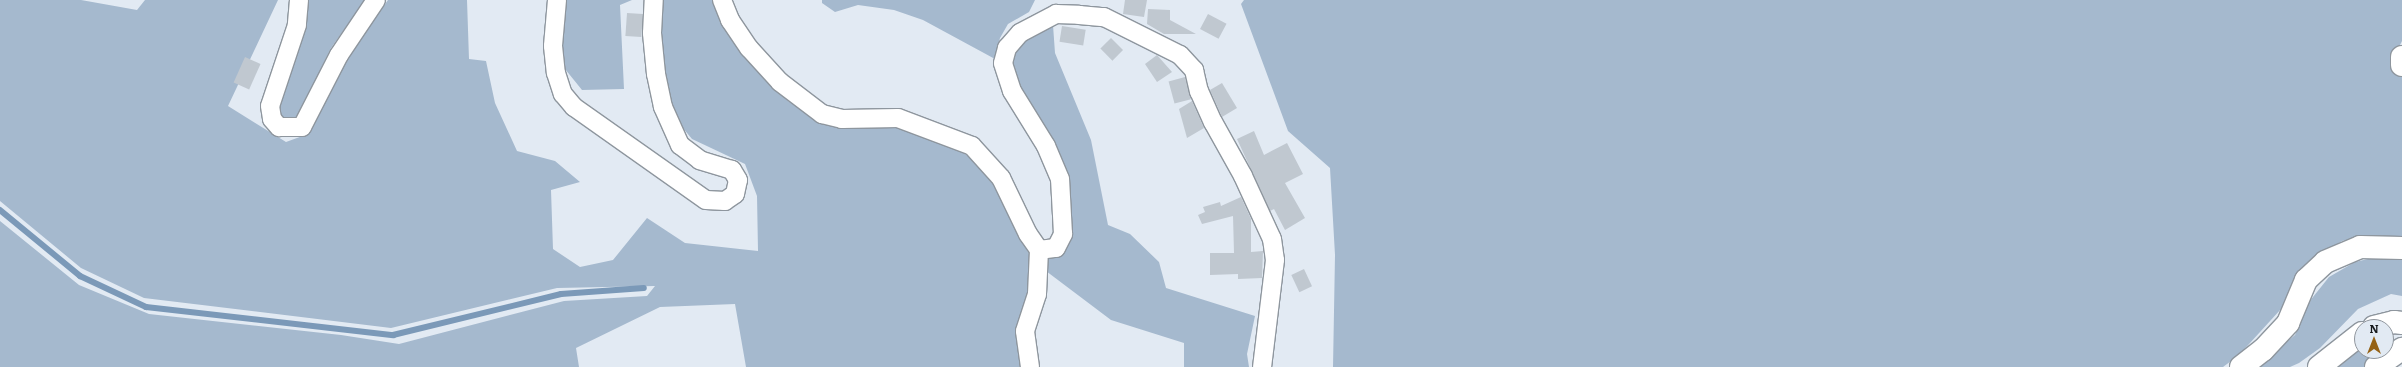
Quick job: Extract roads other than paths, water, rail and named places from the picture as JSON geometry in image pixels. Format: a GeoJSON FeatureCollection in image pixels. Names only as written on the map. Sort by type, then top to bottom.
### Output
{"type":"FeatureCollection","features":[{"type":"Feature","properties":{"kind":"main road"},"geometry":{"type":"LineString","coordinates":[[2402,57],[2402,65]]}},
{"type":"Feature","properties":{"kind":"main road"},"geometry":{"type":"LineString","coordinates":[[2241,367],[2263,350],[2288,323],[2306,280],[2325,262],[2360,247],[2402,248]]}},
{"type":"Feature","properties":{"kind":"main road"},"geometry":{"type":"LineString","coordinates":[[2319,367],[2354,339]]}},
{"type":"Feature","properties":{"kind":"main road"},"geometry":{"type":"LineString","coordinates":[[2376,367],[2402,349]]}},
{"type":"Feature","properties":{"kind":"street"},"geometry":{"type":"LineString","coordinates":[[299,0],[298,25],[270,106],[272,119],[279,127],[302,127],[339,55],[376,0]]}},
{"type":"Feature","properties":{"kind":"street"},"geometry":{"type":"LineString","coordinates":[[557,0],[553,46],[556,73],[563,94],[574,107],[706,200],[725,201],[735,194],[738,180],[732,170],[700,160],[680,145],[663,107],[656,74],[652,33],[654,0]]}},
{"type":"Feature","properties":{"kind":"street"},"geometry":{"type":"LineString","coordinates":[[722,0],[730,20],[749,48],[780,82],[822,114],[842,119],[898,118],[932,129],[972,146],[1001,178],[1028,234],[1039,250],[1037,294],[1025,331],[1030,367]]}},
{"type":"Feature","properties":{"kind":"street"},"geometry":{"type":"LineString","coordinates":[[1039,250],[1056,248],[1063,234],[1060,179],[1046,146],[1012,91],[1003,63],[1007,48],[1020,33],[1056,14],[1104,16],[1180,55],[1194,70],[1199,91],[1213,122],[1265,220],[1272,239],[1275,260],[1262,367]]}},
{"type":"Feature","properties":{"kind":"waterway"},"geometry":{"type":"LineString","coordinates":[[0,210],[80,276],[146,307],[393,335],[561,294],[644,288]]}}]}
